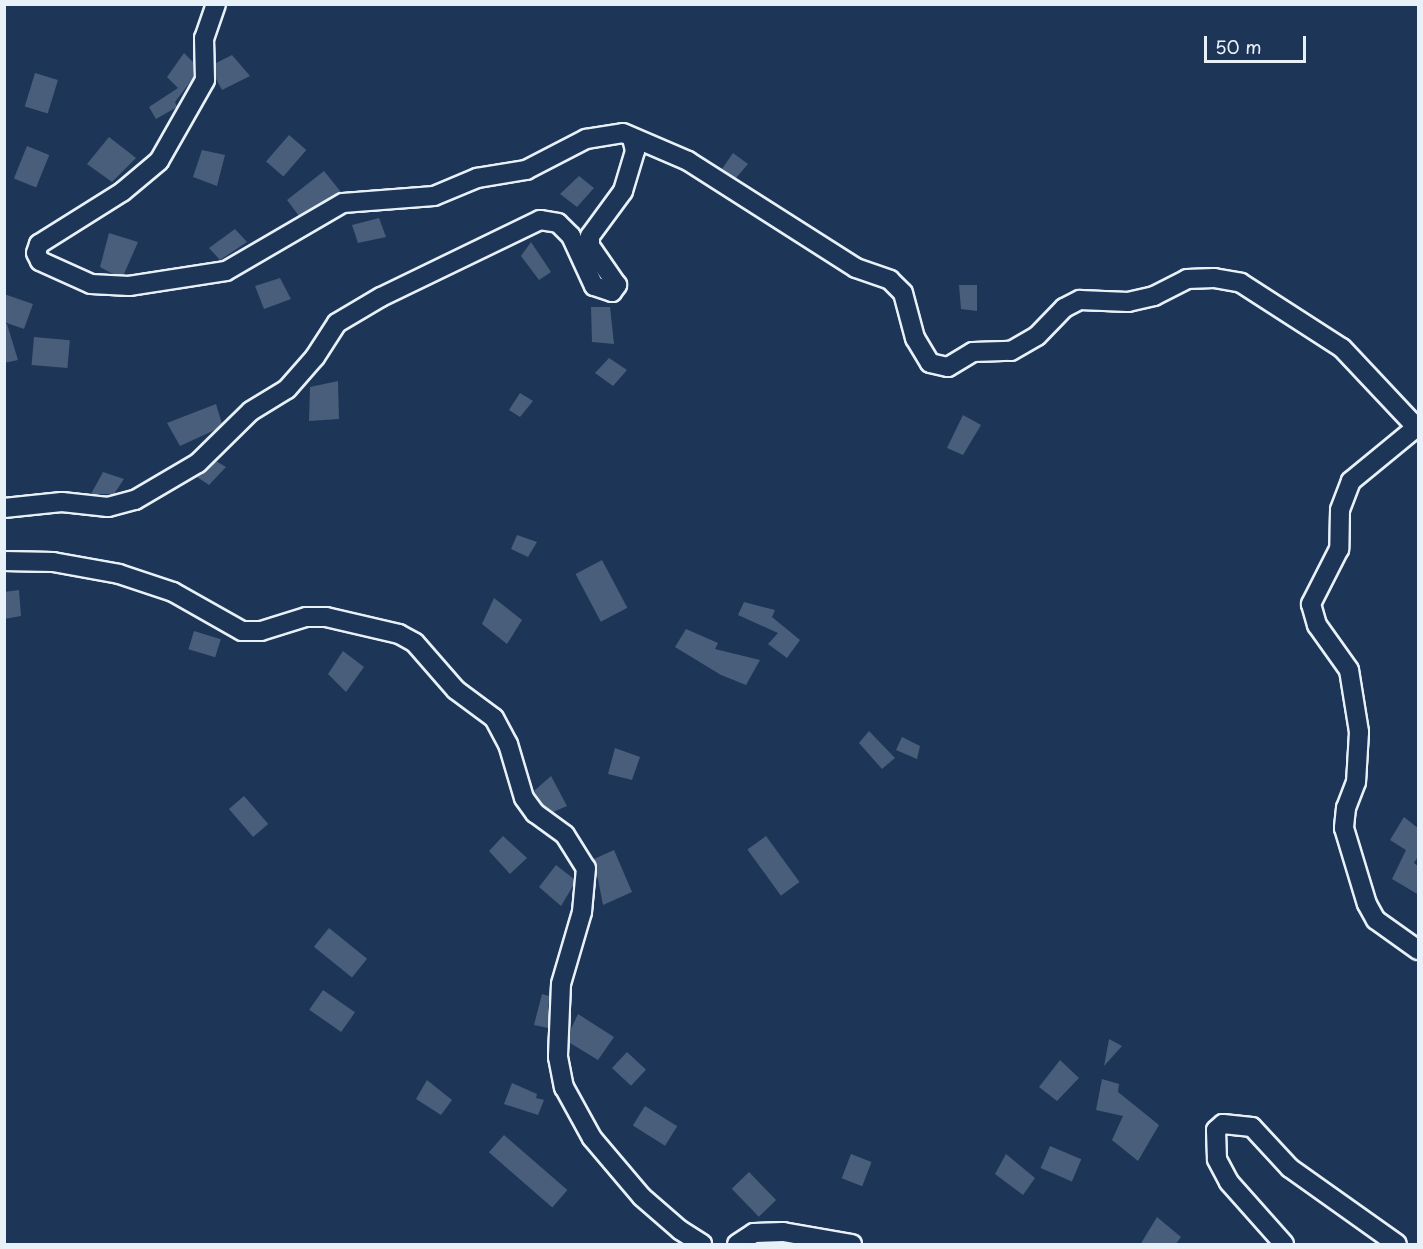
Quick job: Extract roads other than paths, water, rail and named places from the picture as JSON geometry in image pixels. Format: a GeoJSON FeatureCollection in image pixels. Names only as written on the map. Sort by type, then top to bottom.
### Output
{"type":"FeatureCollection","features":[{"type":"Feature","properties":{"kind":"street"},"geometry":{"type":"LineString","coordinates":[[216,4],[204,38],[205,80],[159,161],[122,192],[39,244],[36,253],[40,261],[91,284],[129,286],[226,271],[344,203],[434,196],[477,178],[526,170],[586,139],[623,133],[688,161],[856,268],[891,280],[903,294],[915,338],[930,363],[948,367],[973,352],[1011,351],[1037,336],[1064,308],[1080,300],[1128,302],[1154,296],[1187,279],[1214,278],[1241,283],[1342,348],[1418,427],[1351,481],[1340,510],[1339,549],[1311,604],[1317,625],[1349,670],[1359,732],[1356,782],[1346,808],[1344,828],[1367,904],[1376,920],[1419,950]]}},
{"type":"Feature","properties":{"kind":"street"},"geometry":{"type":"LineString","coordinates":[[4,508],[62,502],[108,507],[135,500],[198,463],[251,411],[287,389],[315,357],[337,323],[381,297],[540,220],[558,223],[571,236],[594,286],[612,292],[617,285],[590,246],[590,236],[623,191],[635,152],[632,138]]}},
{"type":"Feature","properties":{"kind":"street"},"geometry":{"type":"LineString","coordinates":[[4,561],[53,561],[119,574],[173,592],[242,631],[261,631],[306,616],[326,617],[399,634],[415,643],[456,690],[494,718],[508,744],[524,798],[535,813],[565,835],[586,868],[582,912],[561,984],[558,1057],[564,1087],[592,1138],[642,1197],[680,1230],[702,1245]]}},
{"type":"Feature","properties":{"kind":"street"},"geometry":{"type":"LineString","coordinates":[[1284,1245],[1228,1182],[1217,1159],[1216,1130],[1223,1124],[1252,1127],[1290,1168],[1397,1245]]}},
{"type":"Feature","properties":{"kind":"street"},"geometry":{"type":"LineString","coordinates":[[737,1245],[754,1233],[783,1232],[852,1245]]}}]}
